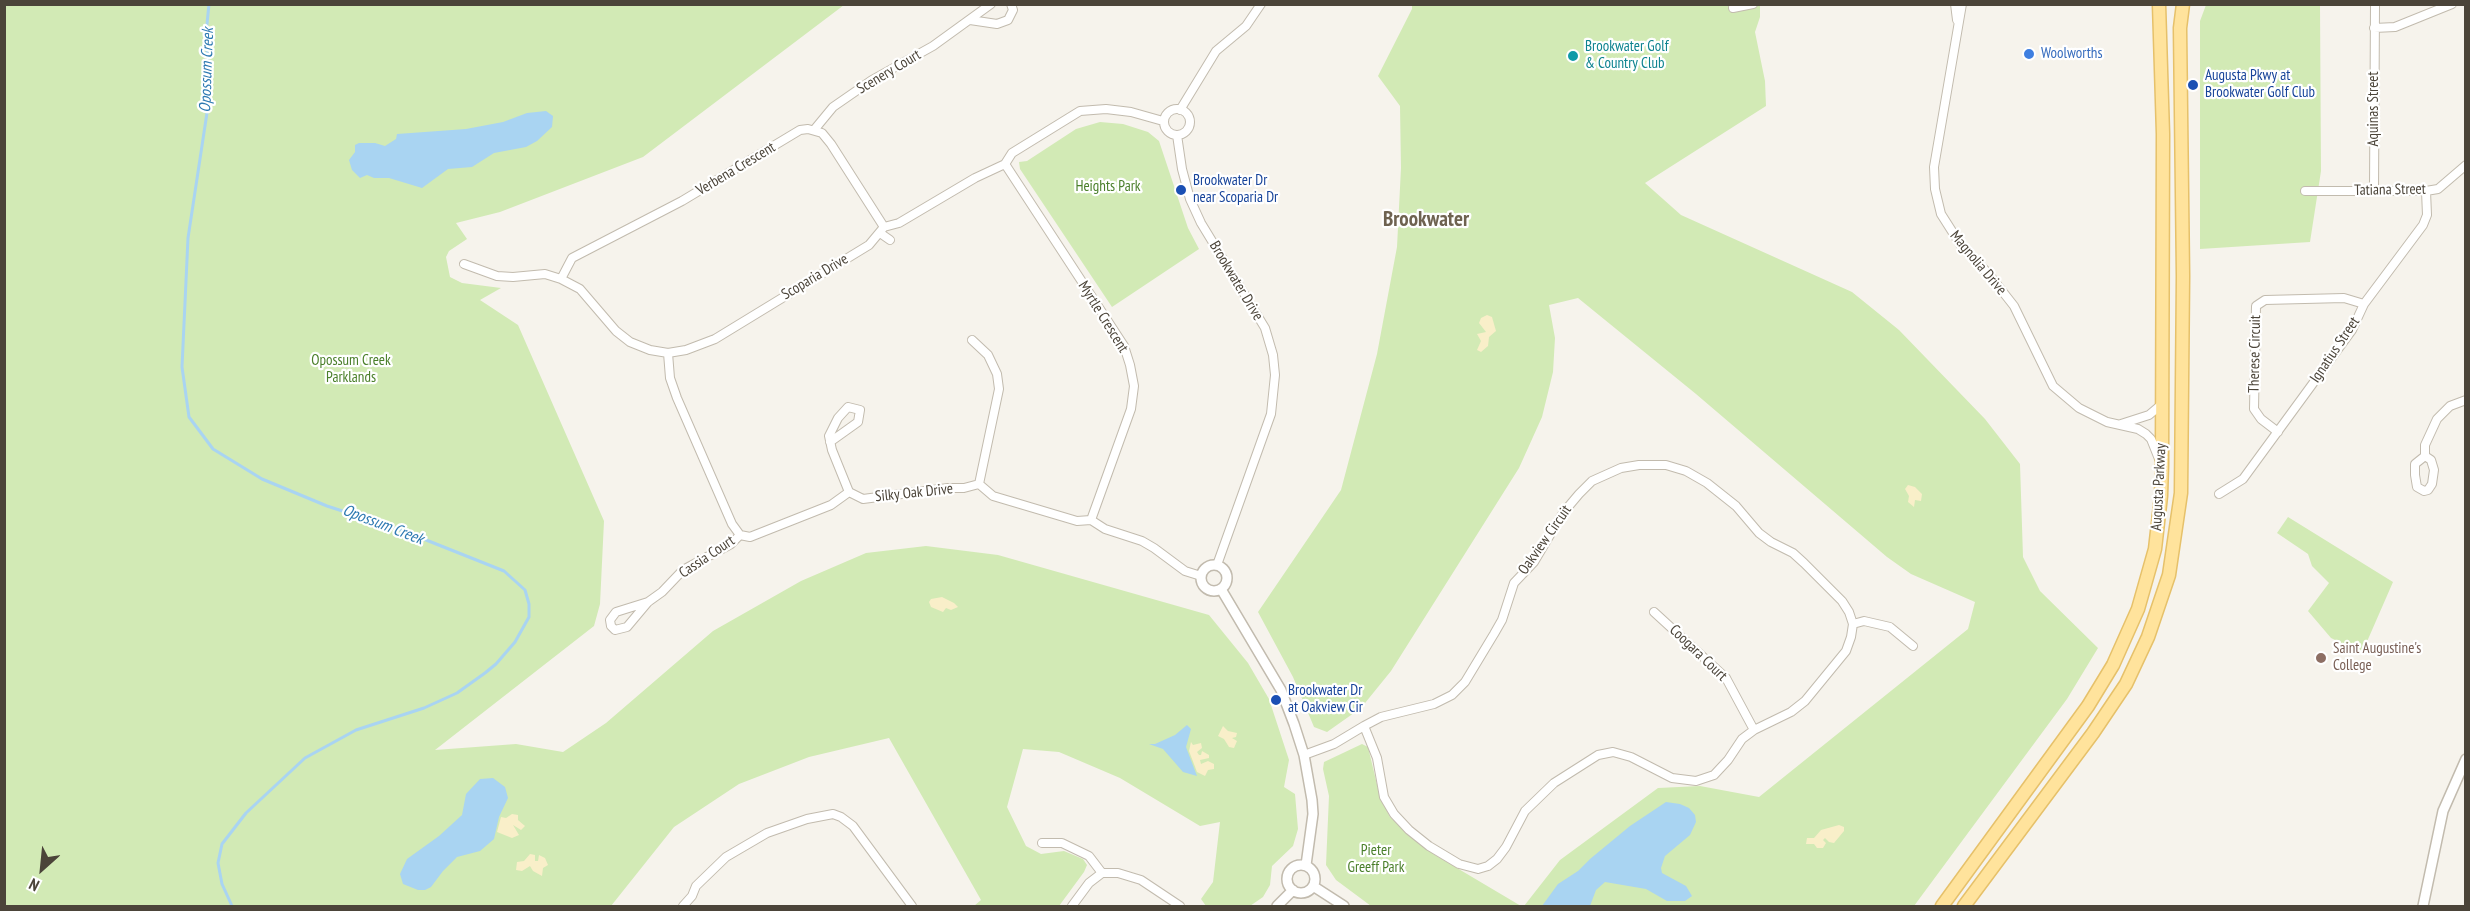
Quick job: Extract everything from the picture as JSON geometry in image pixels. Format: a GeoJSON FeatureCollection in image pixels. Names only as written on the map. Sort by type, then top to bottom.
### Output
{"type":"FeatureCollection","features":[{"type":"Feature","properties":{"kind":"main road","name":"Augusta Parkway"},"geometry":{"type":"LineString","coordinates":[[1942,906],[2088,706],[2113,666],[2138,609],[2155,549],[2162,496],[2163,114],[2159,4]]}},
{"type":"Feature","properties":{"kind":"main road","name":"Augusta Parkway"},"geometry":{"type":"LineString","coordinates":[[1964,906],[2093,733],[2126,684],[2148,637],[2169,575],[2178,525],[2181,483],[2183,264],[2180,28],[2183,4]]}},
{"type":"Feature","properties":{"kind":"street","name":"Scenery Court"},"geometry":{"type":"LineString","coordinates":[[814,130],[833,107],[872,80],[933,46],[991,4]]}},
{"type":"Feature","properties":{"kind":"street"},"geometry":{"type":"LineString","coordinates":[[970,20],[998,24],[1008,20],[1013,10],[1011,4]]}},
{"type":"Feature","properties":{"kind":"street"},"geometry":{"type":"LineString","coordinates":[[1177,135],[1166,130],[1163,121],[1168,112],[1180,110],[1216,51],[1246,26],[1261,4]]}},
{"type":"Feature","properties":{"kind":"street"},"geometry":{"type":"LineString","coordinates":[[1734,8],[1752,4]]}},
{"type":"Feature","properties":{"kind":"street","name":"Magnolia Drive"},"geometry":{"type":"LineString","coordinates":[[1955,4],[1957,20]]}},
{"type":"Feature","properties":{"kind":"street","name":"Magnolia Drive"},"geometry":{"type":"LineString","coordinates":[[1962,4],[1957,20],[1934,167],[1935,189],[1941,214],[1962,247],[1988,273],[2014,306],[2053,386],[2079,408],[2096,417],[2138,429],[2146,434],[2151,439],[2162,465]]}},
{"type":"Feature","properties":{"kind":"street","name":"Aquinas Street"},"geometry":{"type":"LineString","coordinates":[[2374,191],[2375,4]]}},
{"type":"Feature","properties":{"kind":"street"},"geometry":{"type":"LineString","coordinates":[[2374,28],[2395,27],[2452,4]]}},
{"type":"Feature","properties":{"kind":"street","name":"Scoparia Drive"},"geometry":{"type":"LineString","coordinates":[[464,264],[497,276],[545,274],[561,279],[580,289],[616,331],[630,342],[650,350],[668,353],[700,346],[715,339],[868,245],[882,230],[899,223],[975,178],[1005,165],[1012,153],[1080,111],[1106,109],[1125,111],[1163,121]]}},
{"type":"Feature","properties":{"kind":"street","name":"Brookwater Drive"},"geometry":{"type":"LineString","coordinates":[[1180,110],[1187,115],[1190,122],[1187,130],[1177,135],[1190,199],[1201,223],[1258,314],[1273,355],[1275,375],[1271,414],[1217,565]]}},
{"type":"Feature","properties":{"kind":"street","name":"Verbena Crescent"},"geometry":{"type":"LineString","coordinates":[[561,279],[572,258],[682,201],[800,130],[814,130]]}},
{"type":"Feature","properties":{"kind":"street"},"geometry":{"type":"LineString","coordinates":[[814,130],[822,134],[831,144],[890,240]]}},
{"type":"Feature","properties":{"kind":"street","name":"Myrtle Crescent"},"geometry":{"type":"LineString","coordinates":[[1005,165],[1124,346],[1131,365],[1134,386],[1131,409],[1091,520]]}},
{"type":"Feature","properties":{"kind":"street","name":"Tatiana Street"},"geometry":{"type":"LineString","coordinates":[[2306,191],[2426,191],[2438,189],[2466,165]]}},
{"type":"Feature","properties":{"kind":"street","name":"Ignatius Street"},"geometry":{"type":"LineString","coordinates":[[2219,494],[2243,478],[2352,330],[2364,304],[2422,225],[2427,215],[2426,191]]}},
{"type":"Feature","properties":{"kind":"street","name":"Therese Circuit"},"geometry":{"type":"LineString","coordinates":[[2278,432],[2261,419],[2254,409],[2256,306],[2265,300],[2344,298],[2364,304]]}},
{"type":"Feature","properties":{"kind":"street"},"geometry":{"type":"LineString","coordinates":[[972,340],[988,355],[998,374],[999,389],[979,484],[993,496],[1077,521],[1091,520],[1105,529],[1142,541],[1185,571],[1201,576]]}},
{"type":"Feature","properties":{"kind":"street"},"geometry":{"type":"LineString","coordinates":[[668,353],[670,378],[677,398],[732,525],[740,535],[750,537],[831,505],[849,492],[830,442],[829,436],[838,418],[848,407],[860,410],[858,422],[830,442]]}},
{"type":"Feature","properties":{"kind":"street"},"geometry":{"type":"LineString","coordinates":[[2425,456],[2425,445],[2437,419],[2450,406],[2466,400]]}},
{"type":"Feature","properties":{"kind":"street"},"geometry":{"type":"LineString","coordinates":[[2119,424],[2149,415],[2162,404]]}},
{"type":"Feature","properties":{"kind":"street","name":"Oakview Circuit"},"geometry":{"type":"LineString","coordinates":[[1304,755],[1334,744],[1381,717],[1434,704],[1452,695],[1465,682],[1502,620],[1514,583],[1534,562],[1563,513],[1592,482],[1620,468],[1666,465],[1686,471],[1707,483],[1736,506],[1759,533],[1793,553],[1804,563],[1842,601],[1853,624]]}},
{"type":"Feature","properties":{"kind":"street","name":"Silky Oak Drive"},"geometry":{"type":"LineString","coordinates":[[849,492],[862,499],[926,490],[964,488],[979,484]]}},
{"type":"Feature","properties":{"kind":"street","name":"Cassia Court"},"geometry":{"type":"LineString","coordinates":[[648,602],[616,612],[610,620],[611,626],[615,630],[627,627],[648,602],[662,592],[683,570],[731,544],[740,535]]}},
{"type":"Feature","properties":{"kind":"street"},"geometry":{"type":"LineString","coordinates":[[1217,565],[1224,568],[1228,576],[1221,590],[1213,591],[1205,588],[1201,576],[1208,566],[1217,565]]}},
{"type":"Feature","properties":{"kind":"street"},"geometry":{"type":"LineString","coordinates":[[1221,590],[1281,690],[1304,755],[1313,814],[1306,865]]}},
{"type":"Feature","properties":{"kind":"street","name":"Coogara Court"},"geometry":{"type":"LineString","coordinates":[[1654,612],[1726,678],[1754,730]]}},
{"type":"Feature","properties":{"kind":"street"},"geometry":{"type":"LineString","coordinates":[[1364,726],[1377,758],[1384,797],[1394,814],[1408,830],[1429,846],[1459,864],[1478,869],[1488,866],[1497,859],[1525,812],[1554,783],[1598,755],[1613,752],[1631,757],[1672,778],[1696,781],[1714,775],[1728,760],[1742,739],[1754,730],[1777,720],[1804,701],[1846,651],[1853,624],[1864,621],[1890,627],[1913,646]]}},
{"type":"Feature","properties":{"kind":"street"},"geometry":{"type":"LineString","coordinates":[[2423,906],[2443,811],[2466,759]]}},
{"type":"Feature","properties":{"kind":"street"},"geometry":{"type":"LineString","coordinates":[[688,905],[696,886],[726,857],[767,833],[815,817],[833,814],[842,817],[853,826],[912,906]]}},
{"type":"Feature","properties":{"kind":"street"},"geometry":{"type":"LineString","coordinates":[[1042,843],[1062,843],[1089,856],[1102,873]]}},
{"type":"Feature","properties":{"kind":"street"},"geometry":{"type":"LineString","coordinates":[[1306,865],[1314,873],[1313,886],[1306,892],[1293,890],[1288,882],[1288,873],[1295,866],[1306,865]]}},
{"type":"Feature","properties":{"kind":"street"},"geometry":{"type":"LineString","coordinates":[[1072,906],[1089,883],[1102,873],[1118,873],[1141,880],[1180,906]]}},
{"type":"Feature","properties":{"kind":"street"},"geometry":{"type":"LineString","coordinates":[[1313,886],[1344,906]]}},
{"type":"Feature","properties":{"kind":"street"},"geometry":{"type":"LineString","coordinates":[[1276,906],[1293,890]]}},
{"type":"Feature","properties":{"kind":"green space","name":"Brookwater Golf & Country Club"},"geometry":{"type":"Polygon","coordinates":[[[1760,4],[1760,17],[1755,32],[1765,81],[1766,106],[1645,183],[1681,215],[1852,292],[1899,330],[1985,419],[2020,464],[2023,557],[2040,591],[2098,648],[2067,699],[1914,906],[1524,906],[1560,860],[1658,788],[1700,786],[1759,797],[1968,629],[1975,602],[1911,574],[1887,557],[1696,394],[1578,298],[1549,305],[1555,338],[1553,372],[1542,417],[1519,468],[1391,671],[1361,708],[1327,732],[1314,727],[1293,677],[1258,612],[1341,490],[1377,354],[1397,247],[1401,168],[1400,106],[1378,76],[1412,5],[1760,4]]]}},
{"type":"Feature","properties":{"kind":"green space","name":"Opossum Creek Parklands"},"geometry":{"type":"Polygon","coordinates":[[[5,5],[844,5],[643,157],[500,212],[456,223],[467,239],[449,251],[446,257],[450,277],[462,283],[501,288],[480,300],[518,325],[604,521],[600,604],[594,626],[435,750],[516,744],[563,752],[606,723],[713,631],[801,581],[866,553],[926,546],[998,555],[1209,615],[1248,663],[1269,699],[1289,760],[1284,787],[1295,794],[1298,829],[1293,846],[1272,866],[1270,885],[1263,897],[1250,906],[1206,906],[1201,899],[1213,882],[1220,822],[1200,826],[1120,778],[1059,752],[1023,749],[1007,807],[1026,846],[1041,854],[1064,851],[1083,859],[1087,865],[1059,906],[974,906],[981,900],[889,738],[809,757],[739,784],[674,827],[611,906],[5,906],[5,5]]]}},
{"type":"Feature","properties":{"kind":"green space"},"geometry":{"type":"Polygon","coordinates":[[[2206,5],[2320,5],[2321,171],[2310,242],[2200,249],[2200,21],[2206,5]]]}},
{"type":"Feature","properties":{"kind":"green space","name":"Heights Park"},"geometry":{"type":"Polygon","coordinates":[[[1100,122],[1123,124],[1148,132],[1159,141],[1188,228],[1199,249],[1112,307],[1020,169],[1019,162],[1027,161],[1076,129],[1100,122]]]}},
{"type":"Feature","properties":{"kind":"green space"},"geometry":{"type":"Polygon","coordinates":[[[2288,517],[2393,582],[2362,653],[2331,638],[2308,611],[2329,583],[2312,566],[2308,554],[2277,533],[2288,517]]]}},
{"type":"Feature","properties":{"kind":"green space","name":"Pieter Greeff Park"},"geometry":{"type":"Polygon","coordinates":[[[1362,744],[1368,747],[1380,797],[1390,817],[1435,855],[1521,906],[1371,906],[1336,880],[1326,865],[1329,796],[1323,769],[1324,762],[1362,744]]]}},
{"type":"Feature","properties":{"kind":"sand"},"geometry":{"type":"Polygon","coordinates":[[[1487,315],[1492,317],[1496,331],[1489,337],[1488,346],[1481,352],[1477,350],[1481,341],[1477,334],[1486,332],[1479,323],[1481,318],[1487,315]]]}},
{"type":"Feature","properties":{"kind":"sand"},"geometry":{"type":"Polygon","coordinates":[[[1908,485],[1915,487],[1922,494],[1921,501],[1915,500],[1914,507],[1908,502],[1909,496],[1905,489],[1908,485]]]}},
{"type":"Feature","properties":{"kind":"sand"},"geometry":{"type":"Polygon","coordinates":[[[942,597],[958,607],[951,610],[946,608],[943,612],[931,607],[929,602],[931,599],[942,597]]]}},
{"type":"Feature","properties":{"kind":"sand"},"geometry":{"type":"Polygon","coordinates":[[[1223,726],[1228,731],[1237,733],[1236,737],[1232,738],[1237,741],[1234,748],[1229,747],[1224,739],[1218,736],[1223,726]]]}},
{"type":"Feature","properties":{"kind":"sand"},"geometry":{"type":"Polygon","coordinates":[[[1191,742],[1193,745],[1201,743],[1202,748],[1197,752],[1199,755],[1202,751],[1209,755],[1209,758],[1200,760],[1201,764],[1208,761],[1214,764],[1214,769],[1208,770],[1205,776],[1197,772],[1189,751],[1191,742]]]}},
{"type":"Feature","properties":{"kind":"sand"},"geometry":{"type":"Polygon","coordinates":[[[512,814],[518,815],[518,820],[525,826],[521,830],[513,825],[519,835],[512,838],[497,832],[501,817],[506,818],[512,814]]]}},
{"type":"Feature","properties":{"kind":"sand"},"geometry":{"type":"Polygon","coordinates":[[[1839,825],[1844,827],[1844,831],[1834,843],[1825,838],[1823,840],[1826,843],[1823,848],[1817,848],[1814,844],[1806,844],[1807,838],[1814,838],[1821,830],[1839,825]]]}},
{"type":"Feature","properties":{"kind":"sand"},"geometry":{"type":"Polygon","coordinates":[[[530,854],[535,855],[535,861],[538,861],[539,855],[545,858],[548,865],[543,868],[542,876],[533,871],[530,866],[522,871],[516,870],[517,862],[524,861],[530,854]]]}},
{"type":"Feature","properties":{"kind":"water"},"geometry":{"type":"Polygon","coordinates":[[[546,111],[553,116],[552,127],[537,141],[526,147],[494,153],[472,167],[448,169],[422,188],[389,178],[374,178],[367,175],[360,178],[352,170],[349,160],[355,152],[355,145],[359,143],[375,143],[385,146],[396,139],[397,134],[466,129],[503,122],[527,113],[546,111]]]}},
{"type":"Feature","properties":{"kind":"water"},"geometry":{"type":"Polygon","coordinates":[[[1187,725],[1191,729],[1186,747],[1197,776],[1183,772],[1163,749],[1149,744],[1155,744],[1175,735],[1187,725]]]}},
{"type":"Feature","properties":{"kind":"water"},"geometry":{"type":"Polygon","coordinates":[[[493,778],[505,787],[508,798],[499,817],[494,839],[480,851],[457,857],[431,887],[425,890],[418,890],[403,884],[400,874],[407,859],[439,836],[462,815],[466,794],[480,779],[493,778]]]}},
{"type":"Feature","properties":{"kind":"water"},"geometry":{"type":"Polygon","coordinates":[[[1666,802],[1689,808],[1695,815],[1696,822],[1690,835],[1665,856],[1661,868],[1662,873],[1686,886],[1692,896],[1685,901],[1667,901],[1646,889],[1605,882],[1596,890],[1590,906],[1542,906],[1558,884],[1578,871],[1630,826],[1666,802]]]}},
{"type":"Feature","properties":{"kind":"waterway","name":"Opossum Creek"},"geometry":{"type":"LineString","coordinates":[[209,4],[206,34],[210,93],[188,238],[182,367],[189,417],[213,449],[262,479],[327,506],[401,530],[504,571],[525,590],[529,604],[529,617],[515,642],[485,673],[457,693],[424,708],[356,730],[305,758],[246,813],[222,844],[218,863],[222,884],[232,906]]}},
{"type":"Feature","properties":{"kind":"place","name":"Woolworths"},"geometry":{"type":"Point","coordinates":[2029,54]}},
{"type":"Feature","properties":{"kind":"place","name":"Brookwater Golf & Country Club"},"geometry":{"type":"Point","coordinates":[1573,56]}},
{"type":"Feature","properties":{"kind":"place","name":"Augusta Pkwy at Brookwater Golf Club"},"geometry":{"type":"Point","coordinates":[2193,85]}},
{"type":"Feature","properties":{"kind":"place","name":"Brookwater Dr near Scoparia Dr"},"geometry":{"type":"Point","coordinates":[1181,190]}},
{"type":"Feature","properties":{"kind":"place","name":"Saint Augustine's College"},"geometry":{"type":"Point","coordinates":[2321,658]}},
{"type":"Feature","properties":{"kind":"place","name":"Brookwater Dr at Oakview Cir"},"geometry":{"type":"Point","coordinates":[1276,700]}},
{"type":"Feature","properties":{"kind":"district","name":"Brookwater"},"geometry":{"type":"Point","coordinates":[1426,220]}}]}
